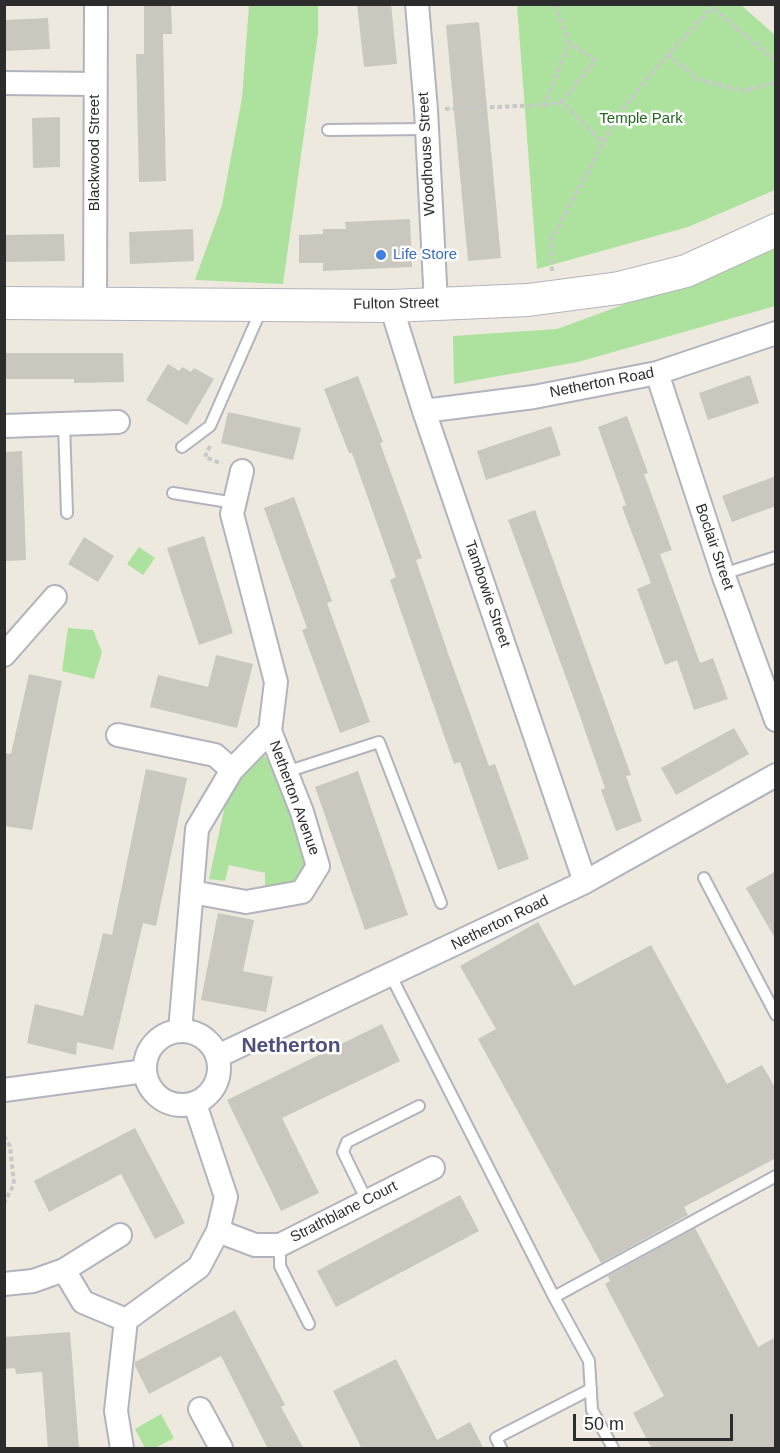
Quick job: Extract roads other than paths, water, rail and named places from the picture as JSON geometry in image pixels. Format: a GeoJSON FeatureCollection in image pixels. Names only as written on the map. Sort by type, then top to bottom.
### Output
{"type":"FeatureCollection","features":[{"type":"Feature","properties":{"kind":"street","name":"Blackwood Street"},"geometry":{"type":"LineString","coordinates":[[95,302],[96,4]]}},
{"type":"Feature","properties":{"kind":"street","name":"Woodhouse Street"},"geometry":{"type":"LineString","coordinates":[[417,4],[436,303]]}},
{"type":"Feature","properties":{"kind":"street"},"geometry":{"type":"LineString","coordinates":[[4,83],[95,84]]}},
{"type":"Feature","properties":{"kind":"street","name":"Fulton Street"},"geometry":{"type":"LineString","coordinates":[[4,303],[391,306],[553,297],[619,288],[686,271],[776,230]]}},
{"type":"Feature","properties":{"kind":"street","name":"Tambowie Street"},"geometry":{"type":"LineString","coordinates":[[391,306],[424,411],[585,882]]}},
{"type":"Feature","properties":{"kind":"street","name":"Netherton Road"},"geometry":{"type":"LineString","coordinates":[[424,411],[534,397],[657,373],[776,333]]}},
{"type":"Feature","properties":{"kind":"street","name":"Boclair Street"},"geometry":{"type":"LineString","coordinates":[[657,373],[723,574],[776,720]]}},
{"type":"Feature","properties":{"kind":"street"},"geometry":{"type":"LineString","coordinates":[[4,426],[118,422]]}},
{"type":"Feature","properties":{"kind":"street","name":"Netherton Avenue"},"geometry":{"type":"LineString","coordinates":[[192,892],[246,902],[302,892],[318,866],[302,812],[270,731],[276,682],[232,514],[242,471]]}},
{"type":"Feature","properties":{"kind":"street"},"geometry":{"type":"LineString","coordinates":[[4,655],[55,597]]}},
{"type":"Feature","properties":{"kind":"street","name":"Netherton Avenue"},"geometry":{"type":"LineString","coordinates":[[180,1031],[197,829],[232,770],[270,731]]}},
{"type":"Feature","properties":{"kind":"street"},"geometry":{"type":"LineString","coordinates":[[118,735],[215,755],[232,770]]}},
{"type":"Feature","properties":{"kind":"street","name":"Netherton Road"},"geometry":{"type":"LineString","coordinates":[[218,1056],[391,976],[585,882],[776,775]]}},
{"type":"Feature","properties":{"kind":"street"},"geometry":{"type":"LineString","coordinates":[[180,1031],[198,1035],[211,1044],[218,1056],[220,1067],[215,1088],[208,1096],[195,1104],[170,1104],[159,1097],[149,1085],[145,1071],[150,1050],[158,1040],[180,1031]]}},
{"type":"Feature","properties":{"kind":"street"},"geometry":{"type":"LineString","coordinates":[[4,1090],[145,1071]]}},
{"type":"Feature","properties":{"kind":"street"},"geometry":{"type":"LineString","coordinates":[[122,1449],[116,1411],[126,1320],[199,1267],[218,1231],[225,1197],[195,1104]]}},
{"type":"Feature","properties":{"kind":"street","name":"Strathblane Court"},"geometry":{"type":"LineString","coordinates":[[218,1231],[255,1245],[280,1245],[434,1168]]}},
{"type":"Feature","properties":{"kind":"street"},"geometry":{"type":"LineString","coordinates":[[4,1284],[33,1281],[64,1270],[120,1235]]}},
{"type":"Feature","properties":{"kind":"street"},"geometry":{"type":"LineString","coordinates":[[64,1270],[83,1302],[126,1320]]}},
{"type":"Feature","properties":{"kind":"street"},"geometry":{"type":"LineString","coordinates":[[200,1409],[221,1448]]}},
{"type":"Feature","properties":{"kind":"lane"},"geometry":{"type":"LineString","coordinates":[[328,130],[426,120]]}},
{"type":"Feature","properties":{"kind":"lane"},"geometry":{"type":"LineString","coordinates":[[182,447],[210,426],[263,304]]}},
{"type":"Feature","properties":{"kind":"lane"},"geometry":{"type":"LineString","coordinates":[[64,424],[67,513]]}},
{"type":"Feature","properties":{"kind":"lane"},"geometry":{"type":"LineString","coordinates":[[173,493],[235,503]]}},
{"type":"Feature","properties":{"kind":"lane"},"geometry":{"type":"LineString","coordinates":[[723,574],[776,557]]}},
{"type":"Feature","properties":{"kind":"lane"},"geometry":{"type":"LineString","coordinates":[[286,772],[379,742],[441,903]]}},
{"type":"Feature","properties":{"kind":"lane"},"geometry":{"type":"LineString","coordinates":[[704,878],[776,1015]]}},
{"type":"Feature","properties":{"kind":"lane"},"geometry":{"type":"LineString","coordinates":[[391,976],[554,1297],[589,1361],[592,1410],[613,1449]]}},
{"type":"Feature","properties":{"kind":"lane"},"geometry":{"type":"LineString","coordinates":[[367,1201],[342,1152],[347,1142],[419,1106]]}},
{"type":"Feature","properties":{"kind":"lane"},"geometry":{"type":"LineString","coordinates":[[554,1297],[776,1176]]}},
{"type":"Feature","properties":{"kind":"lane"},"geometry":{"type":"LineString","coordinates":[[280,1245],[280,1266],[309,1324]]}},
{"type":"Feature","properties":{"kind":"lane"},"geometry":{"type":"LineString","coordinates":[[501,1449],[496,1438],[591,1389]]}},
{"type":"Feature","properties":{"kind":"place","name":"Life Store"},"geometry":{"type":"Point","coordinates":[381,255]}},
{"type":"Feature","properties":{"kind":"district","name":"Netherton"},"geometry":{"type":"Point","coordinates":[291,1046]}},
{"type":"Feature","properties":{"kind":"park label","name":"Temple Park"},"geometry":{"type":"Point","coordinates":[641,119]}}]}
